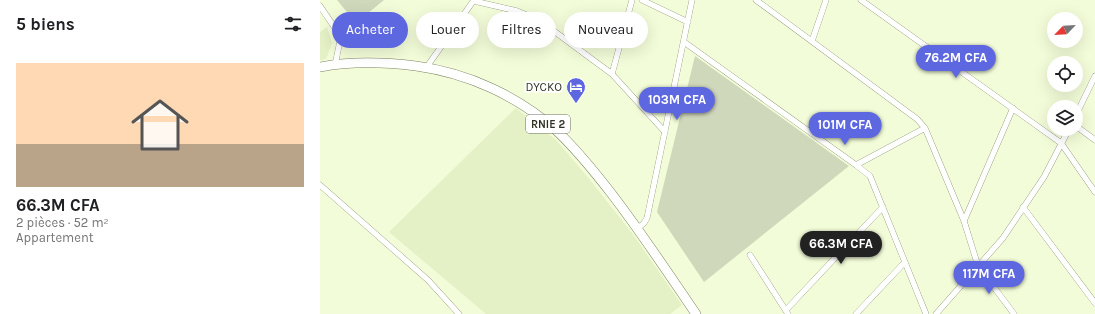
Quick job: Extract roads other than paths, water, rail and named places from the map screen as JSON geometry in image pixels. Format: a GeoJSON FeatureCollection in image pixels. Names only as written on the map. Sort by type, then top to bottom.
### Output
{"type":"FeatureCollection","features":[{"type":"Feature","properties":{"kind":"main road","name":"RNIE 2"},"geometry":{"type":"LineString","coordinates":[[320,67],[387,63],[426,68],[486,85],[516,101],[546,122],[580,154],[638,228],[696,314]]}},
{"type":"Feature","properties":{"kind":"street"},"geometry":{"type":"LineString","coordinates":[[612,74],[632,0]]}},
{"type":"Feature","properties":{"kind":"street"},"geometry":{"type":"LineString","coordinates":[[642,0],[688,22]]}},
{"type":"Feature","properties":{"kind":"street"},"geometry":{"type":"LineString","coordinates":[[638,228],[647,218],[666,132],[692,0]]}},
{"type":"Feature","properties":{"kind":"street"},"geometry":{"type":"LineString","coordinates":[[756,0],[917,119],[925,128],[964,221],[978,266],[1014,314]]}},
{"type":"Feature","properties":{"kind":"street"},"geometry":{"type":"LineString","coordinates":[[812,41],[826,0]]}},
{"type":"Feature","properties":{"kind":"street"},"geometry":{"type":"LineString","coordinates":[[861,0],[1061,143],[1095,192]]}},
{"type":"Feature","properties":{"kind":"street"},"geometry":{"type":"LineString","coordinates":[[426,68],[474,1],[517,11],[539,20],[612,74],[666,132]]}},
{"type":"Feature","properties":{"kind":"street"},"geometry":{"type":"LineString","coordinates":[[320,6],[339,34],[340,41],[335,65]]}},
{"type":"Feature","properties":{"kind":"street"},"geometry":{"type":"LineString","coordinates":[[684,42],[870,176],[926,314]]}},
{"type":"Feature","properties":{"kind":"street"},"geometry":{"type":"LineString","coordinates":[[1083,101],[1095,76]]}},
{"type":"Feature","properties":{"kind":"street"},"geometry":{"type":"LineString","coordinates":[[964,221],[1013,108]]}},
{"type":"Feature","properties":{"kind":"street"},"geometry":{"type":"LineString","coordinates":[[856,165],[925,128]]}},
{"type":"Feature","properties":{"kind":"street"},"geometry":{"type":"LineString","coordinates":[[1083,131],[1095,140]]}},
{"type":"Feature","properties":{"kind":"street"},"geometry":{"type":"LineString","coordinates":[[936,314],[1003,238],[1044,177],[1065,136]]}},
{"type":"Feature","properties":{"kind":"street"},"geometry":{"type":"LineString","coordinates":[[320,185],[428,280],[459,314]]}},
{"type":"Feature","properties":{"kind":"street"},"geometry":{"type":"LineString","coordinates":[[750,255],[787,312],[883,207]]}},
{"type":"Feature","properties":{"kind":"street"},"geometry":{"type":"LineString","coordinates":[[1023,207],[1095,303]]}},
{"type":"Feature","properties":{"kind":"street"},"geometry":{"type":"LineString","coordinates":[[856,314],[905,262]]}},
{"type":"Feature","properties":{"kind":"place","name":"DYCKO"},"geometry":{"type":"Point","coordinates":[576,104]}}]}
